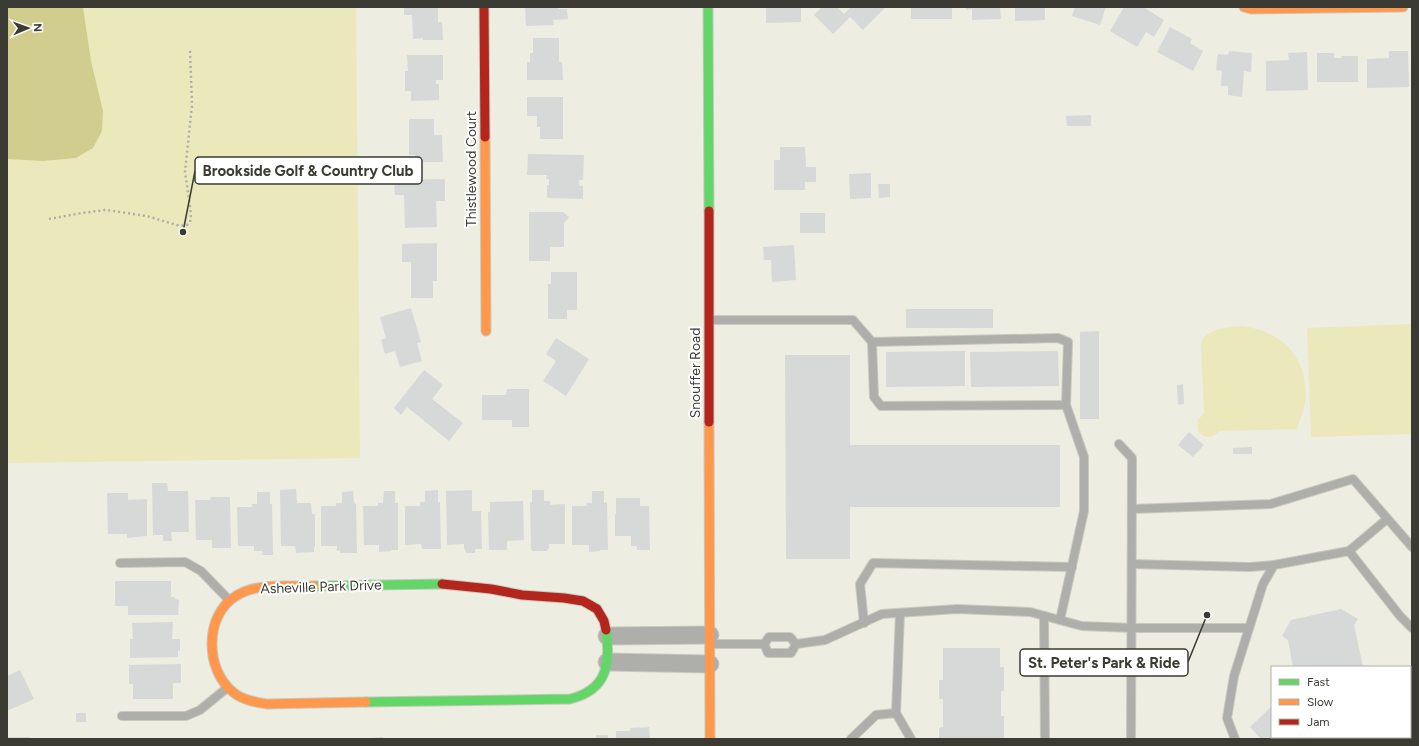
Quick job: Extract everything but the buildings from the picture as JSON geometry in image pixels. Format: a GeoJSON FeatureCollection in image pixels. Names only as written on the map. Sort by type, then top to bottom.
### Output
{"type":"FeatureCollection","features":[{"type":"Feature","properties":{"kind":"street","name":"Thistlewood Court"},"geometry":{"type":"LineString","coordinates":[[484,7],[486,331]]}},
{"type":"Feature","properties":{"kind":"street","name":"Snouffer Road"},"geometry":{"type":"LineString","coordinates":[[708,7],[710,739]]}},
{"type":"Feature","properties":{"kind":"street"},"geometry":{"type":"LineString","coordinates":[[1244,7],[1272,9],[1403,7]]}},
{"type":"Feature","properties":{"kind":"street","name":"Asheville Park Drive"},"geometry":{"type":"LineString","coordinates":[[442,584],[569,599],[588,603],[596,609],[602,617],[606,626],[607,662],[605,672],[596,688],[588,694],[570,700],[267,704],[253,702],[239,697],[227,688],[219,677],[211,650],[214,625],[219,613],[230,600],[239,594],[252,589],[266,587],[442,584]]}},
{"type":"Feature","properties":{"kind":"street"},"geometry":{"type":"LineString","coordinates":[[607,636],[710,640]]}},
{"type":"Feature","properties":{"kind":"street"},"geometry":{"type":"LineString","coordinates":[[607,662],[710,664]]}},
{"type":"Feature","properties":{"kind":"lane"},"geometry":{"type":"LineString","coordinates":[[708,320],[853,320],[872,342],[874,397],[881,406],[1066,405]]}},
{"type":"Feature","properties":{"kind":"lane"},"geometry":{"type":"LineString","coordinates":[[872,342],[1058,338],[1068,342],[1066,405],[1084,457],[1084,511],[1060,620]]}},
{"type":"Feature","properties":{"kind":"lane"},"geometry":{"type":"LineString","coordinates":[[1119,444],[1132,458],[1131,739]]}},
{"type":"Feature","properties":{"kind":"lane"},"geometry":{"type":"LineString","coordinates":[[1132,509],[1271,504],[1354,479],[1412,547]]}},
{"type":"Feature","properties":{"kind":"lane"},"geometry":{"type":"LineString","coordinates":[[1132,564],[1250,567],[1274,565],[1349,551],[1387,519]]}},
{"type":"Feature","properties":{"kind":"lane"},"geometry":{"type":"LineString","coordinates":[[1349,551],[1400,616],[1412,628]]}},
{"type":"Feature","properties":{"kind":"lane"},"geometry":{"type":"LineString","coordinates":[[120,563],[185,562],[201,571],[230,600]]}},
{"type":"Feature","properties":{"kind":"lane"},"geometry":{"type":"LineString","coordinates":[[864,623],[860,584],[873,563],[1072,567]]}},
{"type":"Feature","properties":{"kind":"lane"},"geometry":{"type":"LineString","coordinates":[[1235,739],[1227,718],[1234,676],[1263,584],[1274,565]]}},
{"type":"Feature","properties":{"kind":"lane"},"geometry":{"type":"LineString","coordinates":[[796,644],[825,640],[882,614],[956,609],[1030,612],[1082,626],[1132,628],[1249,628]]}},
{"type":"Feature","properties":{"kind":"lane"},"geometry":{"type":"LineString","coordinates":[[900,613],[896,713],[911,739]]}},
{"type":"Feature","properties":{"kind":"lane"},"geometry":{"type":"LineString","coordinates":[[1044,616],[1045,739]]}},
{"type":"Feature","properties":{"kind":"lane"},"geometry":{"type":"LineString","coordinates":[[764,644],[768,637],[790,637],[796,644]]}},
{"type":"Feature","properties":{"kind":"lane"},"geometry":{"type":"LineString","coordinates":[[710,640],[764,644]]}},
{"type":"Feature","properties":{"kind":"lane"},"geometry":{"type":"LineString","coordinates":[[764,644],[768,653],[791,653],[796,644]]}},
{"type":"Feature","properties":{"kind":"lane"},"geometry":{"type":"LineString","coordinates":[[122,716],[186,716],[200,710],[227,688]]}},
{"type":"Feature","properties":{"kind":"lane"},"geometry":{"type":"LineString","coordinates":[[851,739],[876,715],[896,713]]}},
{"type":"Feature","properties":{"kind":"path"},"geometry":{"type":"LineString","coordinates":[[48,219],[106,210],[148,216],[180,226],[187,226],[190,222],[191,215],[185,172],[192,105],[190,50]]}},
{"type":"Feature","properties":{"kind":"shaded area"},"geometry":{"type":"Polygon","coordinates":[[[7,7],[356,7],[360,458],[7,463],[7,7]]]}},
{"type":"Feature","properties":{"kind":"shaded area"},"geometry":{"type":"Polygon","coordinates":[[[7,7],[83,7],[91,61],[103,111],[102,131],[93,148],[76,158],[43,161],[7,159],[7,7]]]}},
{"type":"Feature","properties":{"kind":"shaded area"},"geometry":{"type":"Polygon","coordinates":[[[1412,324],[1412,434],[1311,437],[1307,328],[1412,324]]]}},
{"type":"Feature","properties":{"kind":"shaded area"},"geometry":{"type":"Polygon","coordinates":[[[1241,326],[1256,329],[1281,340],[1298,360],[1303,373],[1305,402],[1297,429],[1219,431],[1211,437],[1203,436],[1198,431],[1197,421],[1204,413],[1201,344],[1203,339],[1211,332],[1229,327],[1241,326]]]}},
{"type":"Feature","properties":{"kind":"traffic: fast"},"geometry":{"type":"LineString","coordinates":[[708,7],[709,211]]}},
{"type":"Feature","properties":{"kind":"traffic: fast"},"geometry":{"type":"LineString","coordinates":[[314,586],[442,584]]}},
{"type":"Feature","properties":{"kind":"traffic: fast"},"geometry":{"type":"LineString","coordinates":[[366,702],[570,699],[582,695],[592,689],[604,674],[608,654],[606,630]]}},
{"type":"Feature","properties":{"kind":"traffic: slow"},"geometry":{"type":"LineString","coordinates":[[1244,7],[1251,9],[1403,7]]}},
{"type":"Feature","properties":{"kind":"traffic: slow"},"geometry":{"type":"LineString","coordinates":[[485,137],[486,331]]}},
{"type":"Feature","properties":{"kind":"traffic: slow"},"geometry":{"type":"LineString","coordinates":[[709,422],[710,739]]}},
{"type":"Feature","properties":{"kind":"traffic: slow"},"geometry":{"type":"LineString","coordinates":[[314,586],[264,587],[236,596],[226,605],[218,616],[214,629],[212,643],[213,657],[217,670],[224,682],[237,695],[245,699],[267,704],[366,702]]}},
{"type":"Feature","properties":{"kind":"traffic: jam"},"geometry":{"type":"LineString","coordinates":[[484,7],[485,137]]}},
{"type":"Feature","properties":{"kind":"traffic: jam"},"geometry":{"type":"LineString","coordinates":[[709,211],[709,422]]}},
{"type":"Feature","properties":{"kind":"traffic: jam"},"geometry":{"type":"LineString","coordinates":[[442,584],[491,589],[522,595],[583,601],[597,609],[604,621],[606,630]]}},
{"type":"Feature","properties":{"kind":"place","name":"Brookside Golf & Country Club"},"geometry":{"type":"Point","coordinates":[183,232]}},
{"type":"Feature","properties":{"kind":"place","name":"St. Peter's Park & Ride"},"geometry":{"type":"Point","coordinates":[1207,615]}}]}
